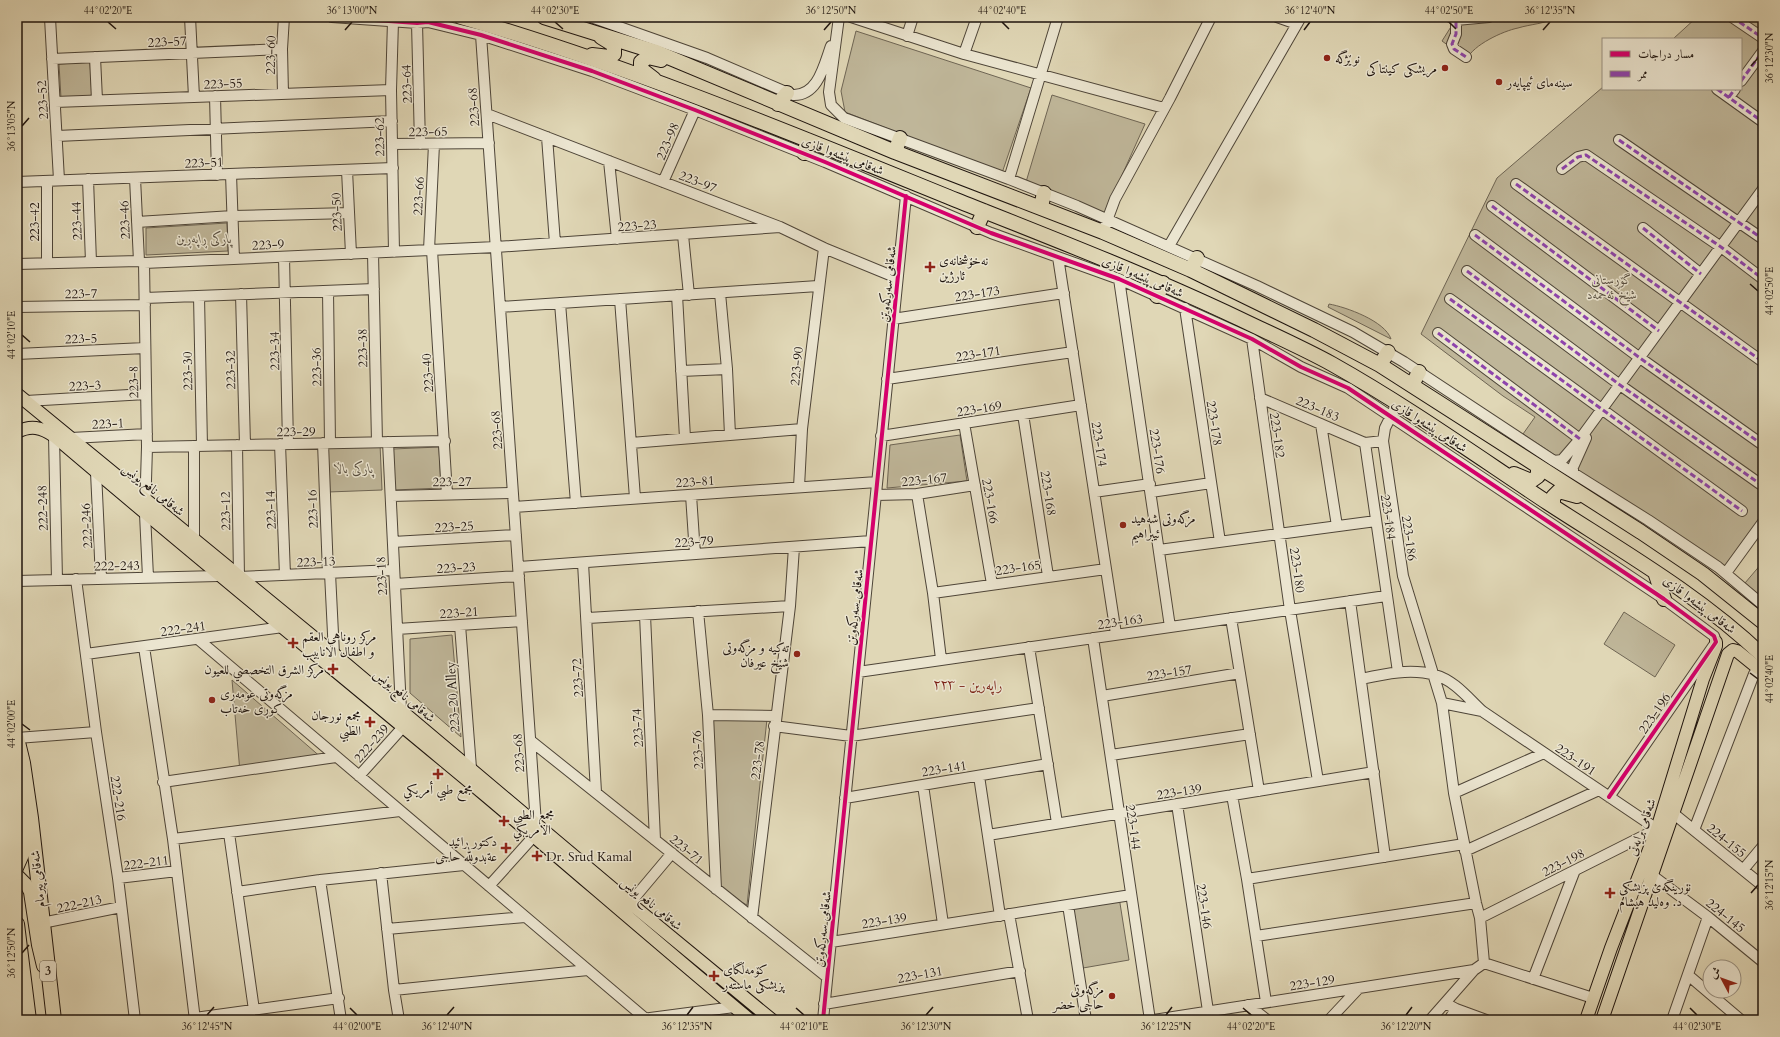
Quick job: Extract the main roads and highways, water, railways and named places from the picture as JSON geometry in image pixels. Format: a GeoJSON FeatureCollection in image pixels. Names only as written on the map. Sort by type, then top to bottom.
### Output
{"type":"FeatureCollection","features":[{"type":"Feature","properties":{"kind":"highway","name":"شەقامی پێشەوا قازی"},"geometry":{"type":"LineString","coordinates":[[461,17],[561,49],[680,92],[806,147],[984,211],[1163,283],[1305,350],[1395,409],[1484,461],[1655,572],[1706,607],[1762,665]]}},
{"type":"Feature","properties":{"kind":"highway","name":"شەقامی پێشەوا قازی"},"geometry":{"type":"LineString","coordinates":[[544,17],[575,23],[656,52],[895,152],[1040,208],[1105,225],[1194,264],[1380,365],[1599,506],[1645,526],[1763,622]]}},
{"type":"Feature","properties":{"kind":"highway"},"geometry":{"type":"LineString","coordinates":[[561,49],[605,57],[614,55],[615,49],[612,43],[575,23]]}},
{"type":"Feature","properties":{"kind":"highway"},"geometry":{"type":"LineString","coordinates":[[680,92],[644,73],[640,67],[643,60],[652,57],[702,71]]}},
{"type":"Feature","properties":{"kind":"highway"},"geometry":{"type":"LineString","coordinates":[[778,104],[787,93]]}},
{"type":"Feature","properties":{"kind":"highway"},"geometry":{"type":"LineString","coordinates":[[895,152],[900,138]]}},
{"type":"Feature","properties":{"kind":"highway"},"geometry":{"type":"LineString","coordinates":[[1040,208],[1044,193]]}},
{"type":"Feature","properties":{"kind":"highway"},"geometry":{"type":"LineString","coordinates":[[977,227],[984,211]]}},
{"type":"Feature","properties":{"kind":"highway"},"geometry":{"type":"LineString","coordinates":[[1157,296],[1163,283]]}},
{"type":"Feature","properties":{"kind":"highway"},"geometry":{"type":"LineString","coordinates":[[1380,365],[1388,352]]}},
{"type":"Feature","properties":{"kind":"highway"},"geometry":{"type":"LineString","coordinates":[[1412,385],[1419,372]]}},
{"type":"Feature","properties":{"kind":"highway"},"geometry":{"type":"LineString","coordinates":[[1484,461],[1531,480],[1538,476],[1538,466]]}},
{"type":"Feature","properties":{"kind":"highway"},"geometry":{"type":"LineString","coordinates":[[1553,506],[1553,497],[1559,491],[1566,492],[1599,506]]}},
{"type":"Feature","properties":{"kind":"highway"},"geometry":{"type":"LineString","coordinates":[[1655,572],[1664,599]]}},
{"type":"Feature","properties":{"kind":"highway","name":"شەقامی پیرمام"},"geometry":{"type":"LineString","coordinates":[[17,738],[23,763],[31,818],[54,1020]]}},
{"type":"Feature","properties":{"kind":"highway","name":"3"},"geometry":{"type":"LineString","coordinates":[[17,924],[29,1020]]}},
{"type":"Feature","properties":{"kind":"main road","name":"شەقامی نافع یونس"},"geometry":{"type":"LineString","coordinates":[[21,398],[194,540],[283,627],[403,727],[536,824],[630,904],[772,1020]]}},
{"type":"Feature","properties":{"kind":"main road","name":"شەقامی نافع یونس"},"geometry":{"type":"LineString","coordinates":[[17,432],[36,427],[46,430],[218,576],[236,582],[334,654],[470,768],[488,790],[534,836],[750,1020]]}},
{"type":"Feature","properties":{"kind":"main road","name":"شەقامی برایەتی"},"geometry":{"type":"LineString","coordinates":[[1586,1020],[1611,948],[1657,829],[1716,642]]}},
{"type":"Feature","properties":{"kind":"main road","name":"شەقامی برایەتی"},"geometry":{"type":"LineString","coordinates":[[1602,1020],[1653,876],[1728,654],[1733,650],[1762,665]]}},
{"type":"Feature","properties":{"kind":"main road"},"geometry":{"type":"LineString","coordinates":[[1677,765],[1690,767]]}},
{"type":"Feature","properties":{"kind":"main road"},"geometry":{"type":"LineString","coordinates":[[17,782],[25,850],[17,868]]}},
{"type":"Feature","properties":{"kind":"main road"},"geometry":{"type":"LineString","coordinates":[[17,875],[26,884],[30,892],[38,945],[49,985]]}},
{"type":"Feature","properties":{"kind":"main road"},"geometry":{"type":"LineString","coordinates":[[1611,948],[1626,952]]}},
{"type":"Feature","properties":{"kind":"place","name":"نوێژگە"},"geometry":{"type":"Point","coordinates":[1327,58]}},
{"type":"Feature","properties":{"kind":"place","name":"مریشکی کینتاکی"},"geometry":{"type":"Point","coordinates":[1445,68]}},
{"type":"Feature","properties":{"kind":"place","name":"سینەمای ئیمپایەر"},"geometry":{"type":"Point","coordinates":[1499,82]}},
{"type":"Feature","properties":{"kind":"place","name":"نەخۆشخانەی ئارژین"},"geometry":{"type":"Point","coordinates":[930,267]}},
{"type":"Feature","properties":{"kind":"place","name":"مزگەوتی شەهید ئیبراهیم"},"geometry":{"type":"Point","coordinates":[1123,525]}},
{"type":"Feature","properties":{"kind":"place","name":"مركز روناهي العقم و اطفال الانابيب"},"geometry":{"type":"Point","coordinates":[293,643]}},
{"type":"Feature","properties":{"kind":"place","name":"تەکیە و مزگەوتی شێخ عیرفان"},"geometry":{"type":"Point","coordinates":[797,654]}},
{"type":"Feature","properties":{"kind":"place","name":"مركز الشرق التخصصي للعيون"},"geometry":{"type":"Point","coordinates":[333,669]}},
{"type":"Feature","properties":{"kind":"place","name":"مزگەوتی عومەری کوڕی خەتاب"},"geometry":{"type":"Point","coordinates":[212,700]}},
{"type":"Feature","properties":{"kind":"place","name":"مجمع نورجان الطبي"},"geometry":{"type":"Point","coordinates":[370,722]}},
{"type":"Feature","properties":{"kind":"place","name":"مجمع طبي أمریکي"},"geometry":{"type":"Point","coordinates":[438,774]}},
{"type":"Feature","properties":{"kind":"place","name":"مجمع الطبي الامريكي"},"geometry":{"type":"Point","coordinates":[504,821]}},
{"type":"Feature","properties":{"kind":"place","name":"دكتور رائيد عةبدولله حاجى"},"geometry":{"type":"Point","coordinates":[506,848]}},
{"type":"Feature","properties":{"kind":"place","name":"Dr. Srud Kamal"},"geometry":{"type":"Point","coordinates":[537,856]}},
{"type":"Feature","properties":{"kind":"place","name":"نۆرینگەی پزیشکی د. وەلید هیشام"},"geometry":{"type":"Point","coordinates":[1610,893]}},
{"type":"Feature","properties":{"kind":"place","name":"کۆمەڵگای پزیشکی ماستەر"},"geometry":{"type":"Point","coordinates":[714,976]}},
{"type":"Feature","properties":{"kind":"place","name":"مزگه‌وتی حاجی خضر"},"geometry":{"type":"Point","coordinates":[1112,996]}},
{"type":"Feature","properties":{"kind":"district","name":"راپەرین - ٢٢٣"},"geometry":{"type":"Point","coordinates":[968,685]}},
{"type":"Feature","properties":{"kind":"park label","name":"پارکی ڕاپەڕین"},"geometry":{"type":"Point","coordinates":[204,238]}},
{"type":"Feature","properties":{"kind":"park label","name":"گۆڕستانی شێخ ئەحمەد"},"geometry":{"type":"Point","coordinates":[1612,286]}},
{"type":"Feature","properties":{"kind":"park label","name":"پارکی باڵا"},"geometry":{"type":"Point","coordinates":[354,468]}}]}
